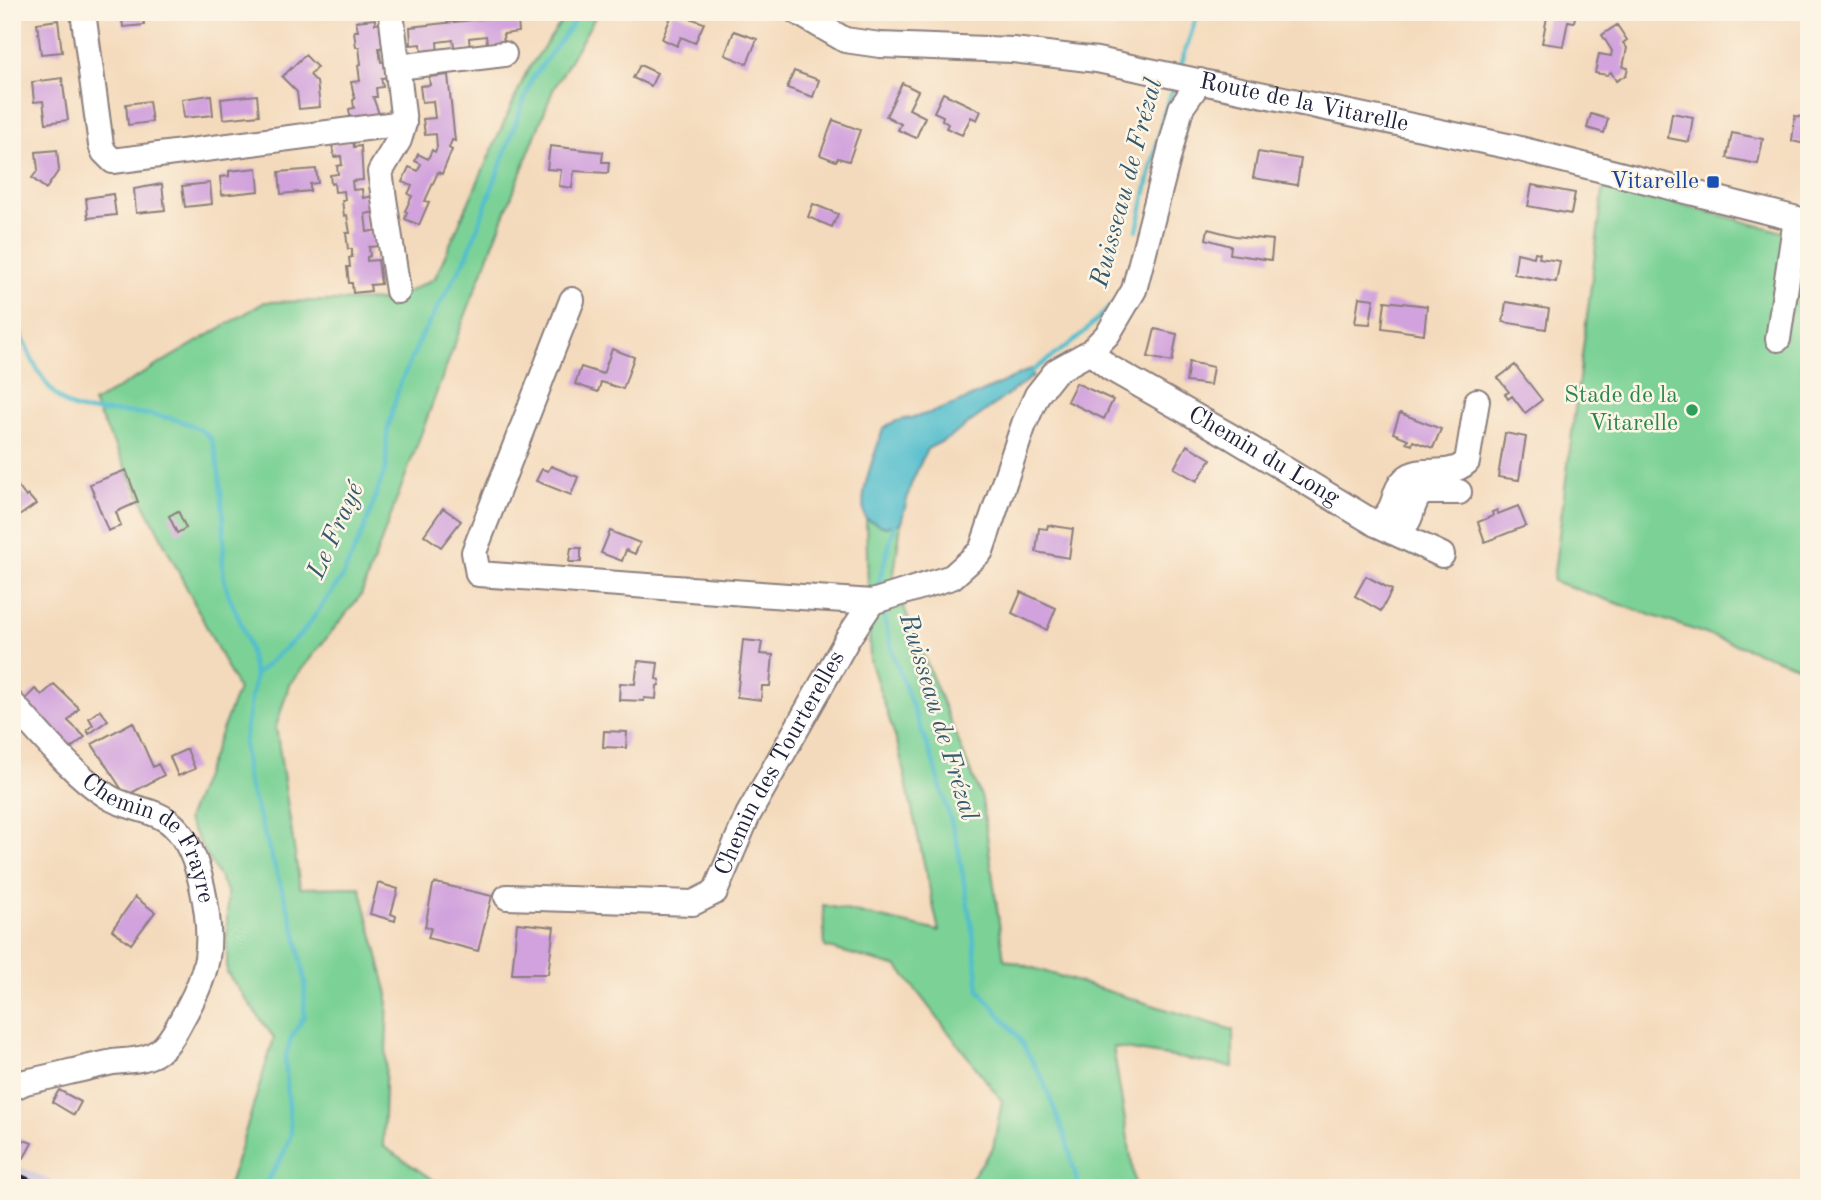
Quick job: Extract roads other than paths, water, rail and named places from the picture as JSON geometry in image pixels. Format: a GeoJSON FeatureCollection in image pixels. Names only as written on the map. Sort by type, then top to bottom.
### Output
{"type":"FeatureCollection","features":[{"type":"Feature","properties":{"kind":"street"},"geometry":{"type":"LineString","coordinates":[[83,12],[101,145],[113,161],[404,123]]}},
{"type":"Feature","properties":{"kind":"street"},"geometry":{"type":"LineString","coordinates":[[380,172],[399,140],[404,123],[391,12]]}},
{"type":"Feature","properties":{"kind":"street","name":"Route de la Vitarelle"},"geometry":{"type":"LineString","coordinates":[[797,12],[845,40],[880,45],[1013,50],[1097,60],[1512,147],[1803,220]]}},
{"type":"Feature","properties":{"kind":"street"},"geometry":{"type":"LineString","coordinates":[[398,67],[503,54]]}},
{"type":"Feature","properties":{"kind":"street"},"geometry":{"type":"LineString","coordinates":[[572,300],[474,552],[478,573],[872,602],[952,577],[981,551],[1024,424],[1037,395],[1056,371],[1090,352],[1108,334],[1134,290],[1181,108],[1185,78]]}},
{"type":"Feature","properties":{"kind":"street"},"geometry":{"type":"LineString","coordinates":[[373,127],[398,291]]}},
{"type":"Feature","properties":{"kind":"street"},"geometry":{"type":"LineString","coordinates":[[1778,338],[1803,220]]}},
{"type":"Feature","properties":{"kind":"street","name":"Chemin du Long"},"geometry":{"type":"LineString","coordinates":[[1090,352],[1110,368],[1384,528],[1442,555]]}},
{"type":"Feature","properties":{"kind":"street"},"geometry":{"type":"LineString","coordinates":[[1459,492],[1422,492],[1415,499],[1411,519],[1405,527],[1384,528],[1398,488],[1406,478],[1427,472],[1458,470],[1467,462],[1477,401]]}},
{"type":"Feature","properties":{"kind":"street","name":"Chemin des Tourterelles"},"geometry":{"type":"LineString","coordinates":[[507,897],[693,903],[715,892],[748,815],[848,638],[872,602]]}},
{"type":"Feature","properties":{"kind":"street","name":"Chemin de Frayre"},"geometry":{"type":"LineString","coordinates":[[12,703],[53,747],[107,796],[121,804],[165,819],[176,828],[187,844],[199,878],[208,937],[207,957],[193,1000],[161,1051],[149,1057],[112,1063],[12,1088]]}},
{"type":"Feature","properties":{"kind":"water"},"geometry":{"type":"Polygon","coordinates":[[[1031,369],[1033,376],[949,438],[927,449],[911,484],[901,523],[885,527],[866,519],[863,499],[865,487],[883,429],[895,422],[934,412],[962,401],[1031,369]]]}},
{"type":"Feature","properties":{"kind":"waterway","name":"Le Frayé"},"geometry":{"type":"LineString","coordinates":[[263,1188],[283,1155],[291,1134],[285,1059],[291,1038],[304,1017],[305,982],[296,934],[247,779],[244,742],[255,675],[303,632],[342,578],[364,529],[386,467],[387,432],[399,386],[422,335],[467,256],[532,79],[581,12]]}},
{"type":"Feature","properties":{"kind":"waterway","name":"Ruisseau de Frézal"},"geometry":{"type":"LineString","coordinates":[[1180,68],[1198,12]]}},
{"type":"Feature","properties":{"kind":"waterway","name":"Ruisseau de Frézal"},"geometry":{"type":"LineString","coordinates":[[1137,230],[1164,113],[1175,83]]}},
{"type":"Feature","properties":{"kind":"waterway","name":"Ruisseau de Frézal"},"geometry":{"type":"LineString","coordinates":[[1028,374],[1078,338],[1113,304]]}},
{"type":"Feature","properties":{"kind":"waterway"},"geometry":{"type":"LineString","coordinates":[[12,311],[37,369],[66,404],[83,410],[148,414],[177,420],[202,431],[210,438],[221,488],[224,577],[245,634],[255,675]]}},
{"type":"Feature","properties":{"kind":"waterway","name":"Ruisseau de Frézal"},"geometry":{"type":"LineString","coordinates":[[879,590],[878,585],[896,520]]}},
{"type":"Feature","properties":{"kind":"waterway","name":"Ruisseau de Frézal"},"geometry":{"type":"LineString","coordinates":[[882,609],[894,657],[933,761],[957,842],[973,934],[979,990],[1017,1035],[1042,1078],[1066,1139],[1079,1188]]}},
{"type":"Feature","properties":{"kind":"railway"},"geometry":{"type":"LineString","coordinates":[[12,1172],[47,1188]]}},
{"type":"Feature","properties":{"kind":"place","name":"Vitarelle"},"geometry":{"type":"Point","coordinates":[1713,182]}},
{"type":"Feature","properties":{"kind":"place","name":"Stade de la Vitarelle"},"geometry":{"type":"Point","coordinates":[1692,410]}}]}
